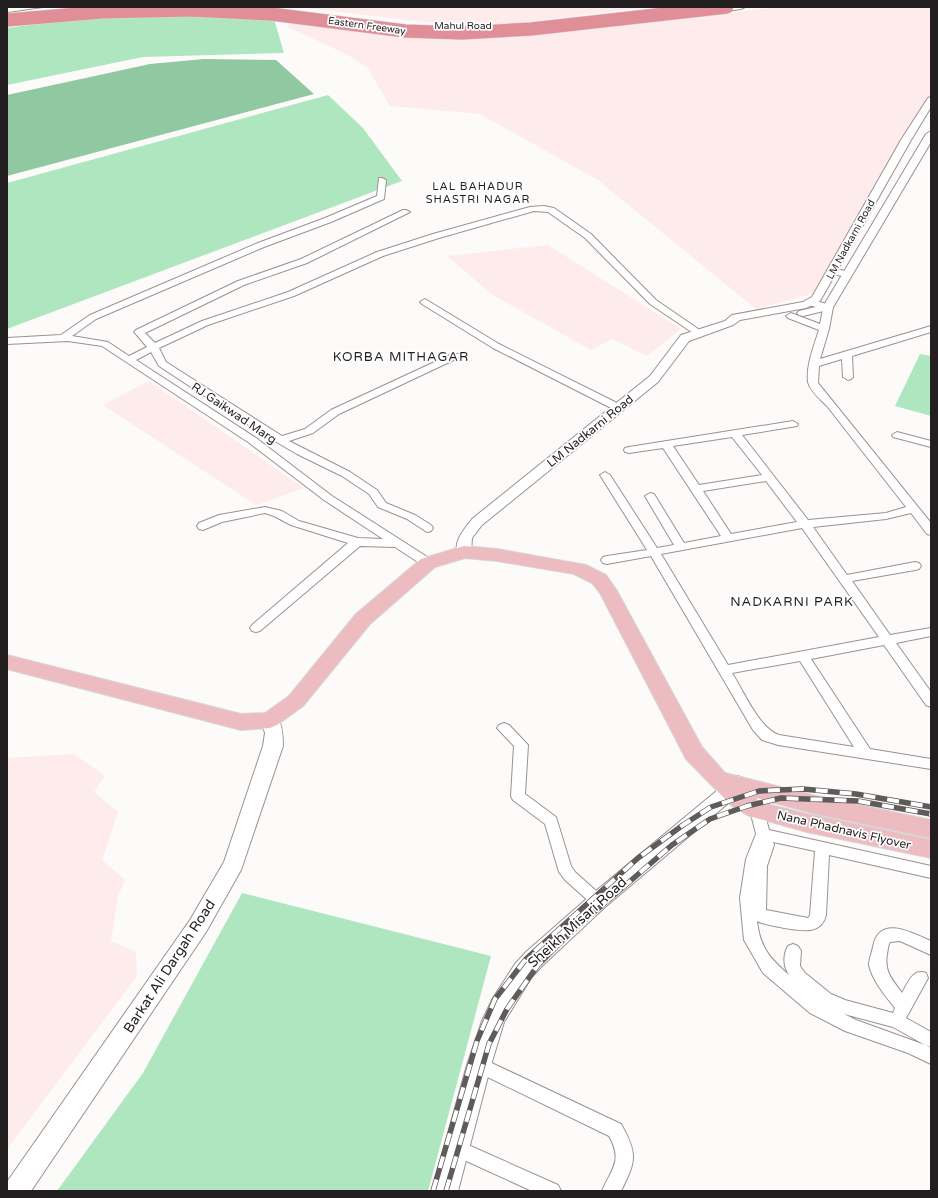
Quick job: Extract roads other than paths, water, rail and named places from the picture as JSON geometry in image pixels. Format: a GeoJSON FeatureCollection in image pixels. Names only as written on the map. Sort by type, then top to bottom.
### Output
{"type":"FeatureCollection","features":[{"type":"Feature","properties":{"kind":"highway"},"geometry":{"type":"LineString","coordinates":[[7,16],[102,8],[140,7]]}},
{"type":"Feature","properties":{"kind":"highway","name":"Eastern Freeway"},"geometry":{"type":"LineString","coordinates":[[199,7],[277,12],[403,27],[466,30],[528,26],[697,7]]}},
{"type":"Feature","properties":{"kind":"highway","name":"Eastern Freeway"},"geometry":{"type":"LineString","coordinates":[[7,20],[102,12],[191,10],[271,14],[405,31],[462,33],[531,29],[727,7]]}},
{"type":"Feature","properties":{"kind":"main road"},"geometry":{"type":"LineString","coordinates":[[7,662],[241,722],[270,720],[296,701],[363,619],[428,563],[464,552]]}},
{"type":"Feature","properties":{"kind":"main road","name":"Nana Phadnavis Flyover"},"geometry":{"type":"LineString","coordinates":[[464,552],[497,555],[579,569],[599,579],[608,591],[694,753],[728,784],[740,800],[763,801],[931,849]]}},
{"type":"Feature","properties":{"kind":"main road","name":"Barkat Ali Dargah Road"},"geometry":{"type":"LineString","coordinates":[[16,1191],[198,926],[234,864],[272,746],[274,733],[270,720]]}},
{"type":"Feature","properties":{"kind":"main road","name":"Sheikh Misari Road"},"geometry":{"type":"LineString","coordinates":[[445,1191],[479,1065],[493,1021],[501,1004],[522,971],[728,784]]}},
{"type":"Feature","properties":{"kind":"main road","name":"Nana Phadnavis Flyover"},"geometry":{"type":"LineString","coordinates":[[810,814],[931,829]]}},
{"type":"Feature","properties":{"kind":"street"},"geometry":{"type":"LineString","coordinates":[[7,11],[68,7]]}},
{"type":"Feature","properties":{"kind":"street"},"geometry":{"type":"LineString","coordinates":[[7,20],[76,9],[108,7]]}},
{"type":"Feature","properties":{"kind":"street","name":"Mahul Road"},"geometry":{"type":"LineString","coordinates":[[185,7],[399,32],[517,25],[681,7]]}},
{"type":"Feature","properties":{"kind":"street","name":"Mahul Road"},"geometry":{"type":"LineString","coordinates":[[252,7],[317,14],[435,31],[507,34],[741,7]]}},
{"type":"Feature","properties":{"kind":"street"},"geometry":{"type":"LineString","coordinates":[[7,16],[39,10]]}},
{"type":"Feature","properties":{"kind":"street"},"geometry":{"type":"LineString","coordinates":[[310,21],[317,14]]}},
{"type":"Feature","properties":{"kind":"street","name":"LM Nadkarni Road"},"geometry":{"type":"LineString","coordinates":[[464,552],[465,538],[477,522],[654,379],[685,338],[729,323],[736,317],[792,308],[812,303],[823,289],[831,271],[906,140],[931,100]]}},
{"type":"Feature","properties":{"kind":"street","name":"LM Nadkarni Road"},"geometry":{"type":"LineString","coordinates":[[729,323],[743,324],[791,316],[828,307],[931,134]]}},
{"type":"Feature","properties":{"kind":"street"},"geometry":{"type":"LineString","coordinates":[[64,337],[93,317],[261,245],[328,220],[381,197],[382,180]]}},
{"type":"Feature","properties":{"kind":"street"},"geometry":{"type":"LineString","coordinates":[[130,359],[205,323],[291,294],[380,254],[458,229],[476,226],[539,208],[551,210],[588,236],[653,302],[699,333]]}},
{"type":"Feature","properties":{"kind":"street"},"geometry":{"type":"LineString","coordinates":[[406,212],[304,261],[241,283],[139,332],[153,347],[162,364],[281,440],[346,474],[373,492],[382,505],[411,517],[427,528]]}},
{"type":"Feature","properties":{"kind":"street"},"geometry":{"type":"LineString","coordinates":[[831,271],[847,274]]}},
{"type":"Feature","properties":{"kind":"street"},"geometry":{"type":"LineString","coordinates":[[425,302],[496,346],[619,408]]}},
{"type":"Feature","properties":{"kind":"street"},"geometry":{"type":"LineString","coordinates":[[812,303],[828,307],[824,329],[814,364],[813,383],[820,394],[831,404],[931,531]]}},
{"type":"Feature","properties":{"kind":"street"},"geometry":{"type":"LineString","coordinates":[[791,316],[824,329]]}},
{"type":"Feature","properties":{"kind":"street"},"geometry":{"type":"LineString","coordinates":[[814,364],[931,329]]}},
{"type":"Feature","properties":{"kind":"street"},"geometry":{"type":"LineString","coordinates":[[918,333],[931,336]]}},
{"type":"Feature","properties":{"kind":"street","name":"RJ Gaikwad Marg"},"geometry":{"type":"LineString","coordinates":[[7,341],[64,337],[86,339],[105,344],[252,440],[328,498],[428,563]]}},
{"type":"Feature","properties":{"kind":"street"},"geometry":{"type":"LineString","coordinates":[[847,353],[848,377]]}},
{"type":"Feature","properties":{"kind":"street"},"geometry":{"type":"LineString","coordinates":[[281,440],[309,431],[335,412],[455,356]]}},
{"type":"Feature","properties":{"kind":"street"},"geometry":{"type":"LineString","coordinates":[[629,450],[793,424]]}},
{"type":"Feature","properties":{"kind":"street"},"geometry":{"type":"LineString","coordinates":[[735,433],[805,524],[931,702]]}},
{"type":"Feature","properties":{"kind":"street"},"geometry":{"type":"LineString","coordinates":[[897,435],[931,444]]}},
{"type":"Feature","properties":{"kind":"street"},"geometry":{"type":"LineString","coordinates":[[666,444],[728,538]]}},
{"type":"Feature","properties":{"kind":"street"},"geometry":{"type":"LineString","coordinates":[[605,475],[654,552],[758,727],[767,736],[778,740],[931,764]]}},
{"type":"Feature","properties":{"kind":"street"},"geometry":{"type":"LineString","coordinates":[[696,489],[768,477]]}},
{"type":"Feature","properties":{"kind":"street"},"geometry":{"type":"LineString","coordinates":[[650,496],[681,547]]}},
{"type":"Feature","properties":{"kind":"street"},"geometry":{"type":"LineString","coordinates":[[607,560],[805,524],[886,516],[914,509]]}},
{"type":"Feature","properties":{"kind":"street"},"geometry":{"type":"LineString","coordinates":[[203,526],[219,519],[265,510],[278,513],[295,524],[357,542],[397,543]]}},
{"type":"Feature","properties":{"kind":"street"},"geometry":{"type":"LineString","coordinates":[[256,628],[357,542]]}},
{"type":"Feature","properties":{"kind":"street"},"geometry":{"type":"LineString","coordinates":[[844,579],[915,566]]}},
{"type":"Feature","properties":{"kind":"street"},"geometry":{"type":"LineString","coordinates":[[724,670],[931,632]]}},
{"type":"Feature","properties":{"kind":"street"},"geometry":{"type":"LineString","coordinates":[[803,656],[864,753]]}},
{"type":"Feature","properties":{"kind":"street"},"geometry":{"type":"LineString","coordinates":[[504,728],[521,745],[518,796],[551,821],[564,868],[570,876],[598,902]]}},
{"type":"Feature","properties":{"kind":"street"},"geometry":{"type":"LineString","coordinates":[[763,801],[767,834],[758,882],[759,914],[766,918],[806,925],[812,924],[817,920],[822,847]]}},
{"type":"Feature","properties":{"kind":"street"},"geometry":{"type":"LineString","coordinates":[[767,834],[931,872]]}},
{"type":"Feature","properties":{"kind":"street"},"geometry":{"type":"LineString","coordinates":[[767,834],[753,859],[748,898],[752,940],[769,968],[816,1008],[851,1026],[912,1047],[931,1056]]}},
{"type":"Feature","properties":{"kind":"street"},"geometry":{"type":"LineString","coordinates":[[931,948],[902,935],[892,934],[885,937],[881,943],[877,965],[900,1014],[931,1040]]}},
{"type":"Feature","properties":{"kind":"street"},"geometry":{"type":"LineString","coordinates":[[793,951],[792,967],[799,978],[825,999],[843,1007],[900,1014]]}},
{"type":"Feature","properties":{"kind":"street"},"geometry":{"type":"LineString","coordinates":[[900,1014],[920,978]]}},
{"type":"Feature","properties":{"kind":"street"},"geometry":{"type":"LineString","coordinates":[[479,1065],[615,1130],[624,1145],[625,1162],[611,1191]]}},
{"type":"Feature","properties":{"kind":"street"},"geometry":{"type":"LineString","coordinates":[[457,1148],[552,1191]]}},
{"type":"Feature","properties":{"kind":"railway"},"geometry":{"type":"LineString","coordinates":[[433,1191],[477,1041],[495,999],[526,959],[638,858],[683,825],[711,807],[759,791],[803,789],[856,794],[931,807]]}},
{"type":"Feature","properties":{"kind":"railway"},"geometry":{"type":"LineString","coordinates":[[446,1191],[489,1044],[507,1009],[538,965],[570,933],[672,845],[710,819],[747,806],[781,798],[858,801],[931,814]]}},
{"type":"Feature","properties":{"kind":"district","name":"LAL BAHADUR SHASTRI NAGAR"},"geometry":{"type":"Point","coordinates":[478,192]}},
{"type":"Feature","properties":{"kind":"district","name":"KORBA MITHAGAR"},"geometry":{"type":"Point","coordinates":[401,356]}},
{"type":"Feature","properties":{"kind":"district","name":"NADKARNI PARK"},"geometry":{"type":"Point","coordinates":[792,601]}}]}
